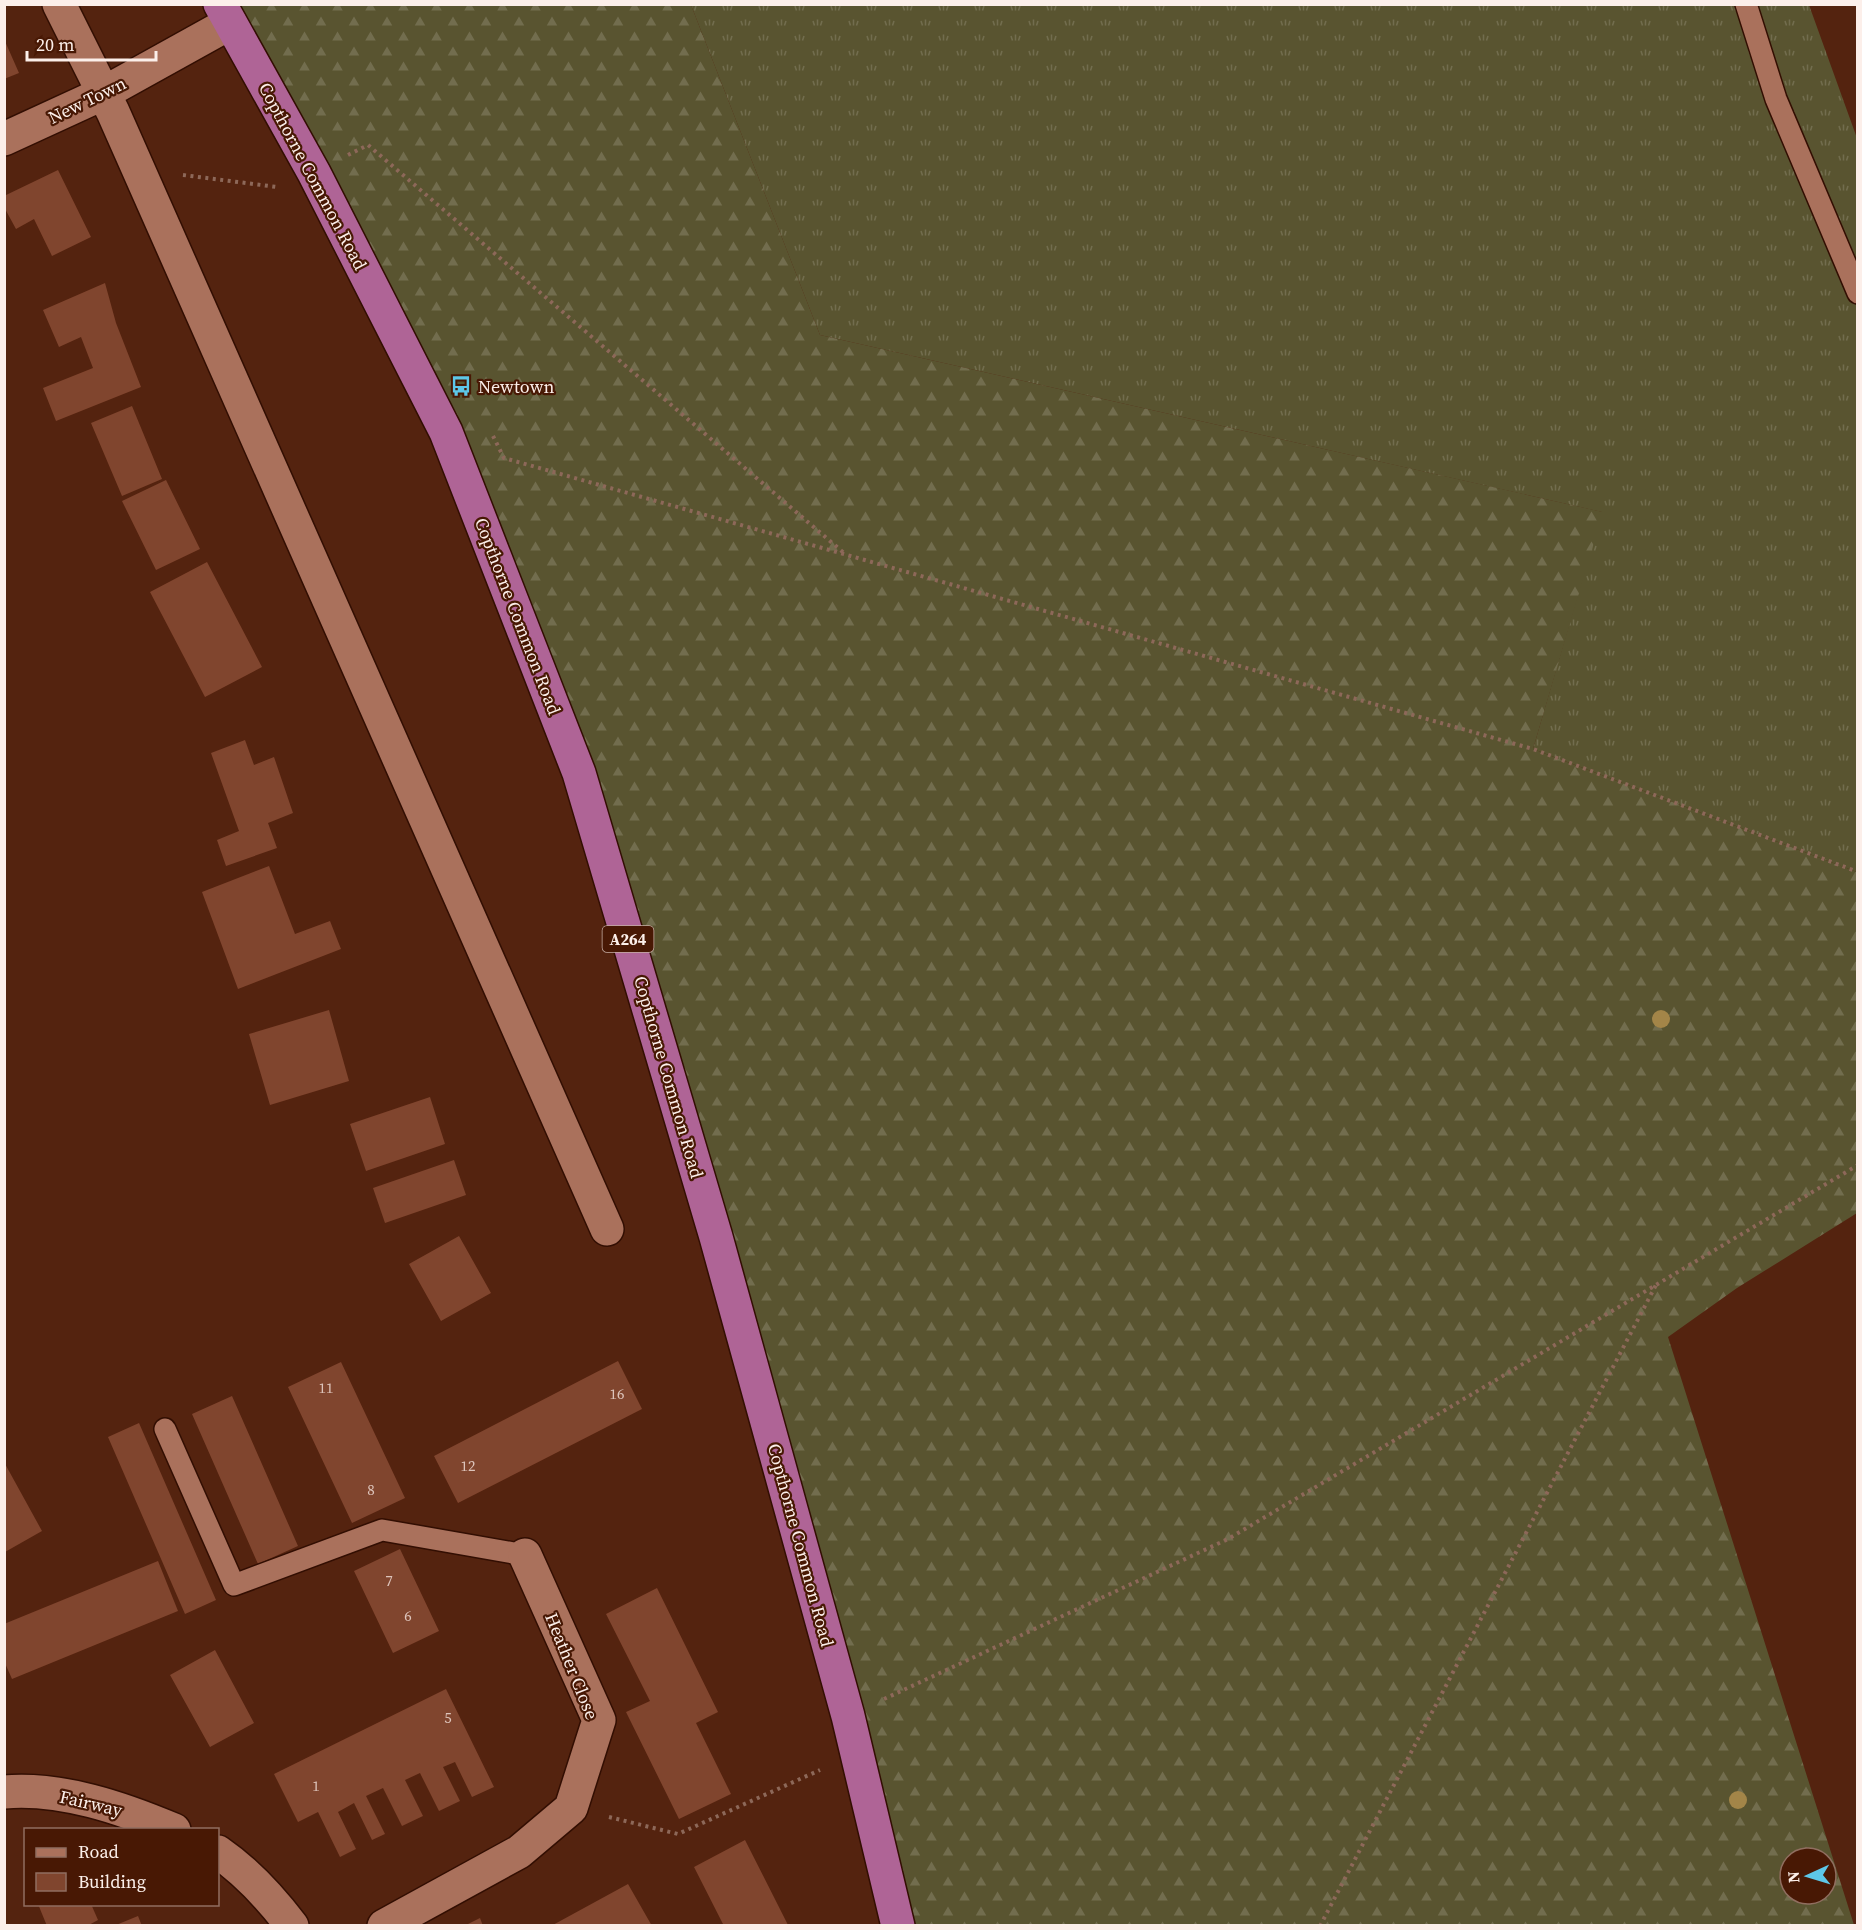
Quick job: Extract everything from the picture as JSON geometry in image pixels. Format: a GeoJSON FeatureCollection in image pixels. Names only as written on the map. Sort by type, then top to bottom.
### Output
{"type":"FeatureCollection","features":[{"type":"Feature","properties":{"kind":"highway","name":"Copthorne Common Road"},"geometry":{"type":"LineString","coordinates":[[225,14],[314,173],[446,432],[579,772],[716,1237],[848,1716],[898,1926]]}},
{"type":"Feature","properties":{"kind":"street"},"geometry":{"type":"LineString","coordinates":[[59,4],[113,112],[607,1229]]}},
{"type":"Feature","properties":{"kind":"street","name":"New Town"},"geometry":{"type":"LineString","coordinates":[[4,139],[102,94],[225,14]]}},
{"type":"Feature","properties":{"kind":"street","name":"Heather Close"},"geometry":{"type":"LineString","coordinates":[[525,1555],[599,1720],[571,1808]]}},
{"type":"Feature","properties":{"kind":"street","name":"Fairway"},"geometry":{"type":"LineString","coordinates":[[4,1792],[65,1796],[135,1814],[169,1828]]}},
{"type":"Feature","properties":{"kind":"street"},"geometry":{"type":"LineString","coordinates":[[384,1926],[519,1852],[571,1808]]}},
{"type":"Feature","properties":{"kind":"street"},"geometry":{"type":"LineString","coordinates":[[219,1853],[267,1894],[292,1926]]}},
{"type":"Feature","properties":{"kind":"lane"},"geometry":{"type":"LineString","coordinates":[[1746,4],[1776,99],[1857,293]]}},
{"type":"Feature","properties":{"kind":"lane"},"geometry":{"type":"LineString","coordinates":[[165,1429],[234,1585],[382,1530],[525,1555]]}},
{"type":"Feature","properties":{"kind":"path"},"geometry":{"type":"LineString","coordinates":[[144,183],[166,173],[285,188],[368,145],[847,555]]}},
{"type":"Feature","properties":{"kind":"path"},"geometry":{"type":"LineString","coordinates":[[487,427],[504,458],[1533,749],[1857,872]]}},
{"type":"Feature","properties":{"kind":"path"},"geometry":{"type":"LineString","coordinates":[[848,1716],[1228,1539],[1857,1164]]}},
{"type":"Feature","properties":{"kind":"path"},"geometry":{"type":"LineString","coordinates":[[1320,1926],[1657,1283]]}},
{"type":"Feature","properties":{"kind":"path"},"geometry":{"type":"LineString","coordinates":[[571,1808],[678,1834],[857,1754]]}},
{"type":"Feature","properties":{"kind":"green space"},"geometry":{"type":"Polygon","coordinates":[[[220,5],[691,5],[820,335],[1603,512],[1533,749],[1857,872],[1857,1213],[1737,1288],[1668,1337],[1829,1846],[1778,1846],[1778,1906],[1838,1906],[1838,1874],[1854,1925],[914,1925],[857,1754],[579,773],[446,432],[220,5]]]}},
{"type":"Feature","properties":{"kind":"green space"},"geometry":{"type":"Polygon","coordinates":[[[691,5],[1809,5],[1858,141],[1857,872],[1533,749],[1602,512],[820,335],[691,5]]]}},
{"type":"Feature","properties":{"kind":"building"},"geometry":{"type":"Polygon","coordinates":[[[4,39],[19,73],[4,79],[4,39]]]}},
{"type":"Feature","properties":{"kind":"building"},"geometry":{"type":"Polygon","coordinates":[[[58,170],[91,237],[52,256],[34,219],[16,229],[4,207],[4,196],[58,170]]]}},
{"type":"Feature","properties":{"kind":"building"},"geometry":{"type":"Polygon","coordinates":[[[105,283],[116,323],[141,387],[56,421],[43,388],[93,368],[81,337],[59,347],[43,310],[105,283]]]}},
{"type":"Feature","properties":{"kind":"building"},"geometry":{"type":"Polygon","coordinates":[[[132,406],[162,479],[122,496],[91,423],[132,406]]]}},
{"type":"Feature","properties":{"kind":"building"},"geometry":{"type":"Polygon","coordinates":[[[166,480],[200,549],[156,570],[122,501],[166,480]]]}},
{"type":"Feature","properties":{"kind":"building"},"geometry":{"type":"Polygon","coordinates":[[[207,562],[262,667],[205,697],[150,592],[207,562]]]}},
{"type":"Feature","properties":{"kind":"building"},"geometry":{"type":"Polygon","coordinates":[[[245,740],[254,765],[274,757],[293,813],[268,823],[277,848],[226,866],[217,840],[239,831],[211,753],[245,740]]]}},
{"type":"Feature","properties":{"kind":"building"},"geometry":{"type":"Polygon","coordinates":[[[269,866],[295,934],[330,921],[341,949],[238,989],[202,892],[269,866]]]}},
{"type":"Feature","properties":{"kind":"building"},"geometry":{"type":"Polygon","coordinates":[[[329,1010],[349,1081],[270,1105],[249,1034],[329,1010]]]}},
{"type":"Feature","properties":{"kind":"building"},"geometry":{"type":"Polygon","coordinates":[[[430,1097],[445,1144],[366,1171],[350,1124],[430,1097]]]}},
{"type":"Feature","properties":{"kind":"building"},"geometry":{"type":"Polygon","coordinates":[[[454,1160],[466,1195],[385,1223],[373,1188],[454,1160]]]}},
{"type":"Feature","properties":{"kind":"building"},"geometry":{"type":"Polygon","coordinates":[[[459,1236],[491,1293],[441,1321],[409,1264],[459,1236]]]}},
{"type":"Feature","properties":{"kind":"building"},"geometry":{"type":"Polygon","coordinates":[[[618,1361],[642,1409],[458,1503],[434,1456],[618,1361]]]}},
{"type":"Feature","properties":{"kind":"building"},"geometry":{"type":"Polygon","coordinates":[[[341,1362],[405,1498],[352,1523],[288,1387],[341,1362]]]}},
{"type":"Feature","properties":{"kind":"building"},"geometry":{"type":"Polygon","coordinates":[[[232,1396],[298,1546],[258,1564],[192,1414],[232,1396]]]}},
{"type":"Feature","properties":{"kind":"building"},"geometry":{"type":"Polygon","coordinates":[[[139,1423],[216,1600],[185,1614],[108,1437],[139,1423]]]}},
{"type":"Feature","properties":{"kind":"building"},"geometry":{"type":"Polygon","coordinates":[[[4,1462],[42,1531],[5,1552],[4,1550],[4,1462]]]}},
{"type":"Feature","properties":{"kind":"building"},"geometry":{"type":"Polygon","coordinates":[[[400,1549],[439,1631],[393,1653],[354,1571],[400,1549]]]}},
{"type":"Feature","properties":{"kind":"building"},"geometry":{"type":"Polygon","coordinates":[[[158,1561],[178,1611],[12,1679],[4,1661],[4,1624],[158,1561]]]}},
{"type":"Feature","properties":{"kind":"building"},"geometry":{"type":"Polygon","coordinates":[[[657,1588],[718,1712],[696,1723],[731,1794],[679,1819],[626,1712],[650,1701],[606,1614],[657,1588]]]}},
{"type":"Feature","properties":{"kind":"building"},"geometry":{"type":"Polygon","coordinates":[[[215,1650],[254,1723],[210,1747],[170,1675],[215,1650]]]}},
{"type":"Feature","properties":{"kind":"building"},"geometry":{"type":"Polygon","coordinates":[[[446,1689],[494,1787],[472,1797],[455,1762],[443,1767],[460,1801],[439,1811],[420,1773],[405,1780],[423,1816],[402,1826],[383,1788],[366,1796],[385,1834],[372,1840],[354,1803],[338,1812],[356,1849],[340,1857],[318,1812],[298,1822],[274,1774],[446,1689]]]}},
{"type":"Feature","properties":{"kind":"building"},"geometry":{"type":"Polygon","coordinates":[[[745,1840],[787,1926],[724,1926],[694,1867],[745,1840]]]}},
{"type":"Feature","properties":{"kind":"building"},"geometry":{"type":"Polygon","coordinates":[[[628,1884],[652,1926],[551,1926],[628,1884]]]}},
{"type":"Feature","properties":{"kind":"building"},"geometry":{"type":"Polygon","coordinates":[[[39,1906],[92,1906],[98,1920],[87,1926],[47,1926],[39,1906]]]}},
{"type":"Feature","properties":{"kind":"building"},"geometry":{"type":"Polygon","coordinates":[[[138,1916],[142,1926],[116,1926],[116,1925],[138,1916]]]}},
{"type":"Feature","properties":{"kind":"building"},"geometry":{"type":"Polygon","coordinates":[[[480,1918],[483,1926],[464,1926],[480,1918]]]}},
{"type":"Feature","properties":{"kind":"place","name":"Newtown"},"geometry":{"type":"Point","coordinates":[461,386]}}]}
